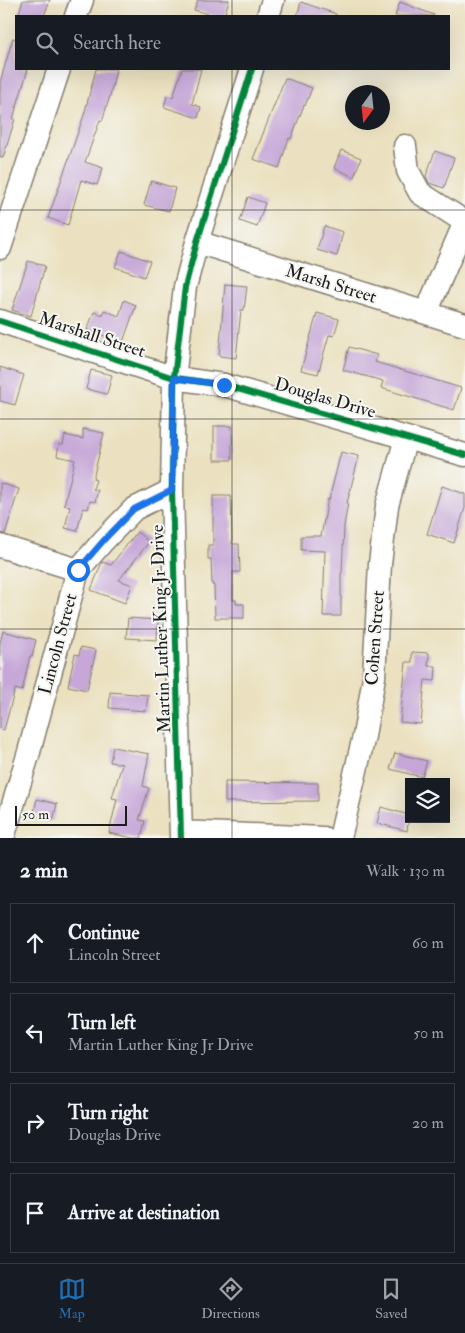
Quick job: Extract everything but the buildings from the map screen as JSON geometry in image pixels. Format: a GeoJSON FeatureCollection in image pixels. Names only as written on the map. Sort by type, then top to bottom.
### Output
{"type":"FeatureCollection","features":[{"type":"Feature","properties":{"kind":"street"},"geometry":{"type":"LineString","coordinates":[[76,15],[82,0]]}},
{"type":"Feature","properties":{"kind":"street"},"geometry":{"type":"LineString","coordinates":[[268,15],[273,0]]}},
{"type":"Feature","properties":{"kind":"street"},"geometry":{"type":"LineString","coordinates":[[0,248],[59,70]]}},
{"type":"Feature","properties":{"kind":"street","name":"Martin Luther King Jr Drive"},"geometry":{"type":"LineString","coordinates":[[181,835],[172,490],[174,378],[186,287],[198,242],[252,70]]}},
{"type":"Feature","properties":{"kind":"street"},"geometry":{"type":"LineString","coordinates":[[405,146],[408,171],[420,193],[465,222],[426,313]]}},
{"type":"Feature","properties":{"kind":"street","name":"Marsh Street"},"geometry":{"type":"LineString","coordinates":[[198,242],[465,325]]}},
{"type":"Feature","properties":{"kind":"street","name":"Marshall Street"},"geometry":{"type":"LineString","coordinates":[[0,321],[174,378]]}},
{"type":"Feature","properties":{"kind":"street","name":"Douglas Drive"},"geometry":{"type":"LineString","coordinates":[[174,378],[224,385],[465,455]]}},
{"type":"Feature","properties":{"kind":"street","name":"Cohen Street"},"geometry":{"type":"LineString","coordinates":[[340,838],[364,736],[374,677],[375,623],[386,506],[406,438]]}},
{"type":"Feature","properties":{"kind":"street","name":"Lincoln Street"},"geometry":{"type":"LineString","coordinates":[[3,838],[29,752],[78,570],[134,509],[172,490]]}},
{"type":"Feature","properties":{"kind":"street"},"geometry":{"type":"LineString","coordinates":[[0,546],[78,570]]}},
{"type":"Feature","properties":{"kind":"street"},"geometry":{"type":"LineString","coordinates":[[181,835],[323,838]]}},
{"type":"Feature","properties":{"kind":"cycle path"},"geometry":{"type":"LineString","coordinates":[[181,838],[172,490],[174,378],[185,287],[197,242],[252,70]]}},
{"type":"Feature","properties":{"kind":"cycle path"},"geometry":{"type":"LineString","coordinates":[[0,321],[174,378],[224,385],[465,455]]}},
{"type":"Feature","properties":{"kind":"route"},"geometry":{"type":"LineString","coordinates":[[78,570],[134,509],[172,490],[174,378],[224,385]]}}]}
